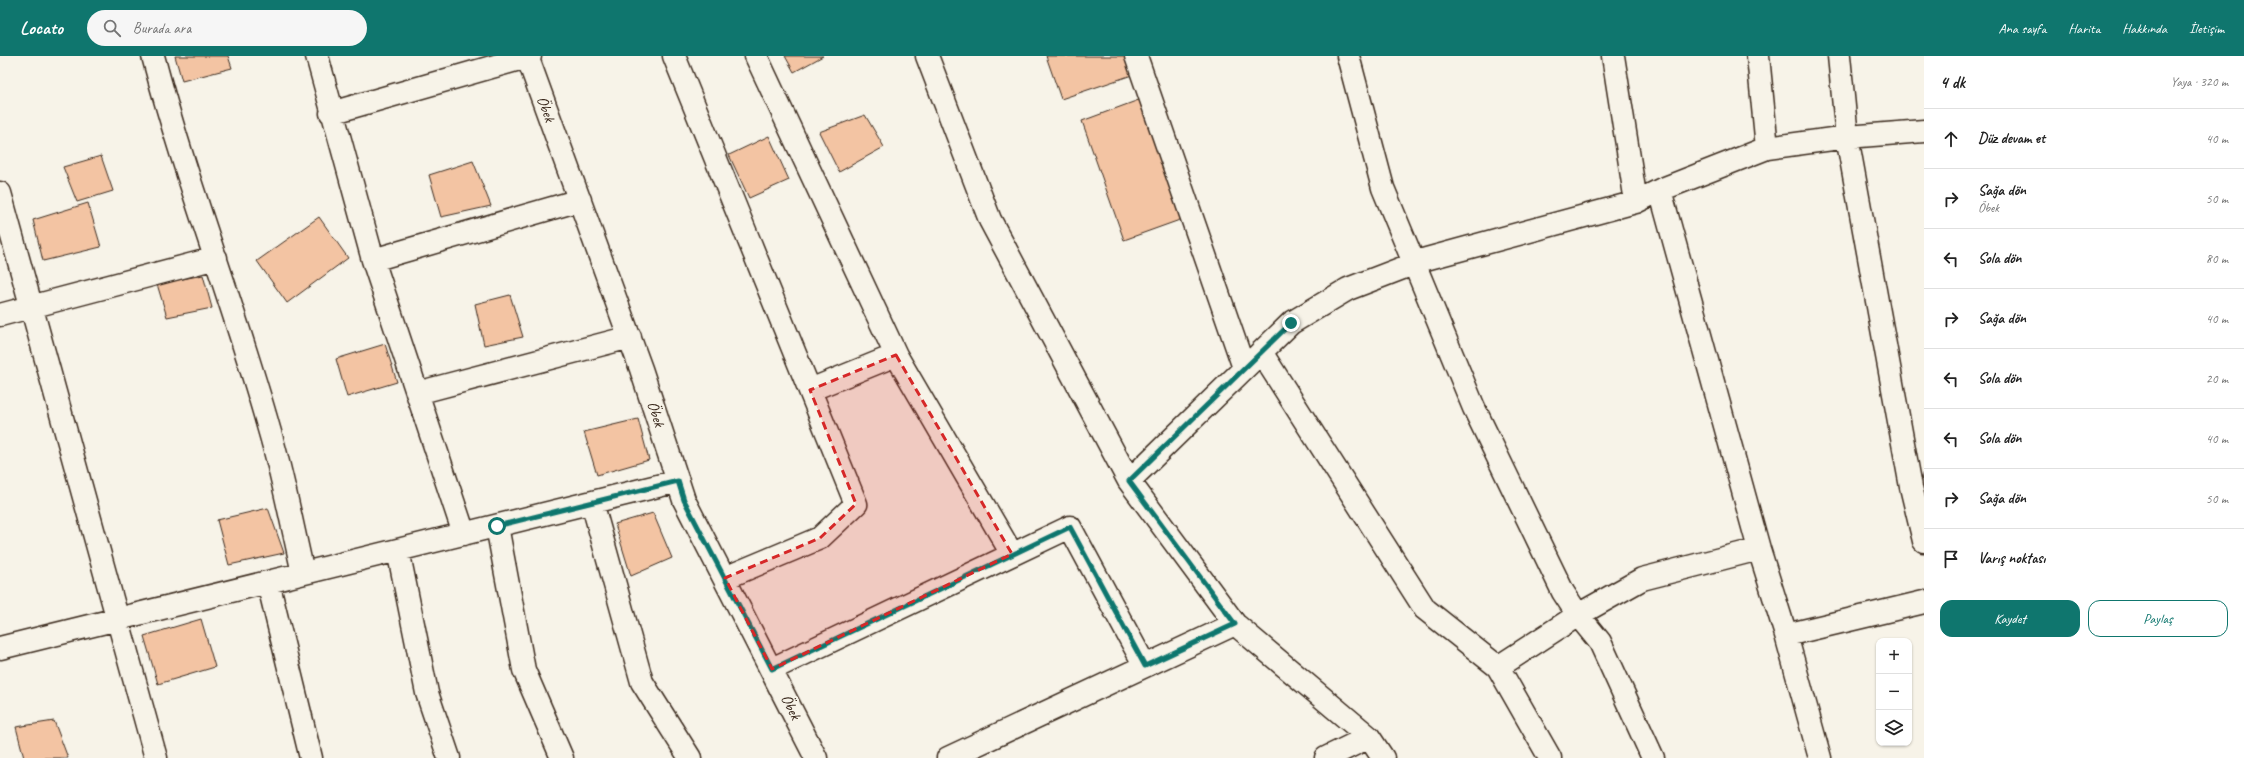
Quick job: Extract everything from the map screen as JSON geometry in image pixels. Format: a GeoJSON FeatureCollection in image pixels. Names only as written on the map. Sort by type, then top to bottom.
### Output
{"type":"FeatureCollection","features":[{"type":"Feature","properties":{"kind":"street"},"geometry":{"type":"LineString","coordinates":[[153,56],[166,108],[216,258],[270,430],[304,573]]}},
{"type":"Feature","properties":{"kind":"street"},"geometry":{"type":"LineString","coordinates":[[317,56],[331,113],[373,260],[464,534]]}},
{"type":"Feature","properties":{"kind":"street"},"geometry":{"type":"LineString","coordinates":[[331,113],[528,56]]}},
{"type":"Feature","properties":{"kind":"street","name":"Öbek"},"geometry":{"type":"LineString","coordinates":[[528,56],[630,337],[684,500],[772,669],[816,758]]}},
{"type":"Feature","properties":{"kind":"street"},"geometry":{"type":"LineString","coordinates":[[674,56],[856,504],[820,538],[725,578]]}},
{"type":"Feature","properties":{"kind":"street"},"geometry":{"type":"LineString","coordinates":[[756,56],[896,355],[1012,554]]}},
{"type":"Feature","properties":{"kind":"street"},"geometry":{"type":"LineString","coordinates":[[927,56],[990,220],[1129,481],[1235,624],[1369,737],[1383,758]]}},
{"type":"Feature","properties":{"kind":"street"},"geometry":{"type":"LineString","coordinates":[[1136,56],[1244,368]]}},
{"type":"Feature","properties":{"kind":"street"},"geometry":{"type":"LineString","coordinates":[[1348,56],[1383,188],[1474,408],[1563,592],[1578,615],[1600,642],[1653,758]]}},
{"type":"Feature","properties":{"kind":"street"},"geometry":{"type":"LineString","coordinates":[[1613,56],[1636,202]]}},
{"type":"Feature","properties":{"kind":"street"},"geometry":{"type":"LineString","coordinates":[[1758,56],[1768,148]]}},
{"type":"Feature","properties":{"kind":"street"},"geometry":{"type":"LineString","coordinates":[[1839,56],[1847,138],[1918,486],[1924,541]]}},
{"type":"Feature","properties":{"kind":"street"},"geometry":{"type":"LineString","coordinates":[[1129,481],[1291,323],[1348,289],[1426,258],[1636,202],[1660,190],[1768,148],[1847,138],[1924,131]]}},
{"type":"Feature","properties":{"kind":"street"},"geometry":{"type":"LineString","coordinates":[[1660,190],[1758,549],[1786,635],[1820,758]]}},
{"type":"Feature","properties":{"kind":"street"},"geometry":{"type":"LineString","coordinates":[[0,193],[116,620],[156,758]]}},
{"type":"Feature","properties":{"kind":"street"},"geometry":{"type":"LineString","coordinates":[[373,260],[580,200]]}},
{"type":"Feature","properties":{"kind":"street"},"geometry":{"type":"LineString","coordinates":[[0,316],[216,258]]}},
{"type":"Feature","properties":{"kind":"street"},"geometry":{"type":"LineString","coordinates":[[417,393],[630,337]]}},
{"type":"Feature","properties":{"kind":"street"},"geometry":{"type":"LineString","coordinates":[[1261,352],[1425,609],[1498,668],[1550,758]]}},
{"type":"Feature","properties":{"kind":"street"},"geometry":{"type":"LineString","coordinates":[[810,390],[896,355]]}},
{"type":"Feature","properties":{"kind":"street"},"geometry":{"type":"LineString","coordinates":[[0,648],[678,481]]}},
{"type":"Feature","properties":{"kind":"street"},"geometry":{"type":"LineString","coordinates":[[592,502],[642,682],[690,758]]}},
{"type":"Feature","properties":{"kind":"street"},"geometry":{"type":"LineString","coordinates":[[497,526],[524,670],[562,758]]}},
{"type":"Feature","properties":{"kind":"street"},"geometry":{"type":"LineString","coordinates":[[772,669],[1070,527],[1145,666]]}},
{"type":"Feature","properties":{"kind":"street"},"geometry":{"type":"LineString","coordinates":[[1498,668],[1578,615],[1642,579],[1758,549]]}},
{"type":"Feature","properties":{"kind":"street"},"geometry":{"type":"LineString","coordinates":[[398,550],[427,693],[448,758]]}},
{"type":"Feature","properties":{"kind":"street"},"geometry":{"type":"LineString","coordinates":[[268,582],[311,758]]}},
{"type":"Feature","properties":{"kind":"street"},"geometry":{"type":"LineString","coordinates":[[1786,635],[1924,602]]}},
{"type":"Feature","properties":{"kind":"street"},"geometry":{"type":"LineString","coordinates":[[948,758],[1235,624]]}},
{"type":"Feature","properties":{"kind":"street"},"geometry":{"type":"LineString","coordinates":[[1326,758],[1369,737]]}},
{"type":"Feature","properties":{"kind":"highlighted area"},"geometry":{"type":"Polygon","coordinates":[[[896,355],[1012,554],[772,669],[725,578],[820,538],[856,504],[810,390],[896,355]]]}},
{"type":"Feature","properties":{"kind":"building"},"geometry":{"type":"Polygon","coordinates":[[[175,56],[228,56],[232,68],[182,81],[175,56]]]}},
{"type":"Feature","properties":{"kind":"building"},"geometry":{"type":"Polygon","coordinates":[[[785,56],[823,56],[794,72],[785,56]]]}},
{"type":"Feature","properties":{"kind":"building"},"geometry":{"type":"Polygon","coordinates":[[[1046,56],[1132,56],[1138,73],[1061,99],[1046,56]]]}},
{"type":"Feature","properties":{"kind":"building"},"geometry":{"type":"Polygon","coordinates":[[[1144,98],[1188,217],[1124,240],[1082,121],[1144,98]]]}},
{"type":"Feature","properties":{"kind":"building"},"geometry":{"type":"Polygon","coordinates":[[[865,115],[884,147],[839,172],[819,132],[865,115]]]}},
{"type":"Feature","properties":{"kind":"building"},"geometry":{"type":"Polygon","coordinates":[[[769,136],[789,180],[749,198],[729,155],[769,136]]]}},
{"type":"Feature","properties":{"kind":"building"},"geometry":{"type":"Polygon","coordinates":[[[101,156],[113,191],[77,202],[63,167],[101,156]]]}},
{"type":"Feature","properties":{"kind":"building"},"geometry":{"type":"Polygon","coordinates":[[[473,161],[491,206],[441,217],[429,175],[473,161]]]}},
{"type":"Feature","properties":{"kind":"building"},"geometry":{"type":"Polygon","coordinates":[[[88,203],[101,247],[43,261],[33,220],[88,203]]]}},
{"type":"Feature","properties":{"kind":"building"},"geometry":{"type":"Polygon","coordinates":[[[319,217],[348,258],[287,303],[257,261],[319,217]]]}},
{"type":"Feature","properties":{"kind":"building"},"geometry":{"type":"Polygon","coordinates":[[[203,275],[212,308],[167,317],[157,284],[203,275]]]}},
{"type":"Feature","properties":{"kind":"building"},"geometry":{"type":"Polygon","coordinates":[[[510,295],[523,337],[484,345],[475,304],[510,295]]]}},
{"type":"Feature","properties":{"kind":"building"},"geometry":{"type":"Polygon","coordinates":[[[385,344],[397,382],[347,397],[336,359],[385,344]]]}},
{"type":"Feature","properties":{"kind":"building"},"geometry":{"type":"Polygon","coordinates":[[[638,419],[649,460],[597,475],[584,432],[638,419]]]}},
{"type":"Feature","properties":{"kind":"building"},"geometry":{"type":"Polygon","coordinates":[[[268,508],[284,553],[229,565],[217,520],[268,508]]]}},
{"type":"Feature","properties":{"kind":"building"},"geometry":{"type":"Polygon","coordinates":[[[653,513],[672,558],[631,576],[615,524],[653,513]]]}},
{"type":"Feature","properties":{"kind":"building"},"geometry":{"type":"Polygon","coordinates":[[[201,619],[215,667],[158,684],[144,636],[201,619]]]}},
{"type":"Feature","properties":{"kind":"building"},"geometry":{"type":"Polygon","coordinates":[[[54,721],[68,758],[24,758],[16,727],[54,721]]]}},
{"type":"Feature","properties":{"kind":"route"},"geometry":{"type":"LineString","coordinates":[[497,526],[678,481],[684,500],[772,669],[1070,527],[1145,666],[1235,624],[1129,481],[1291,323]]}}]}
